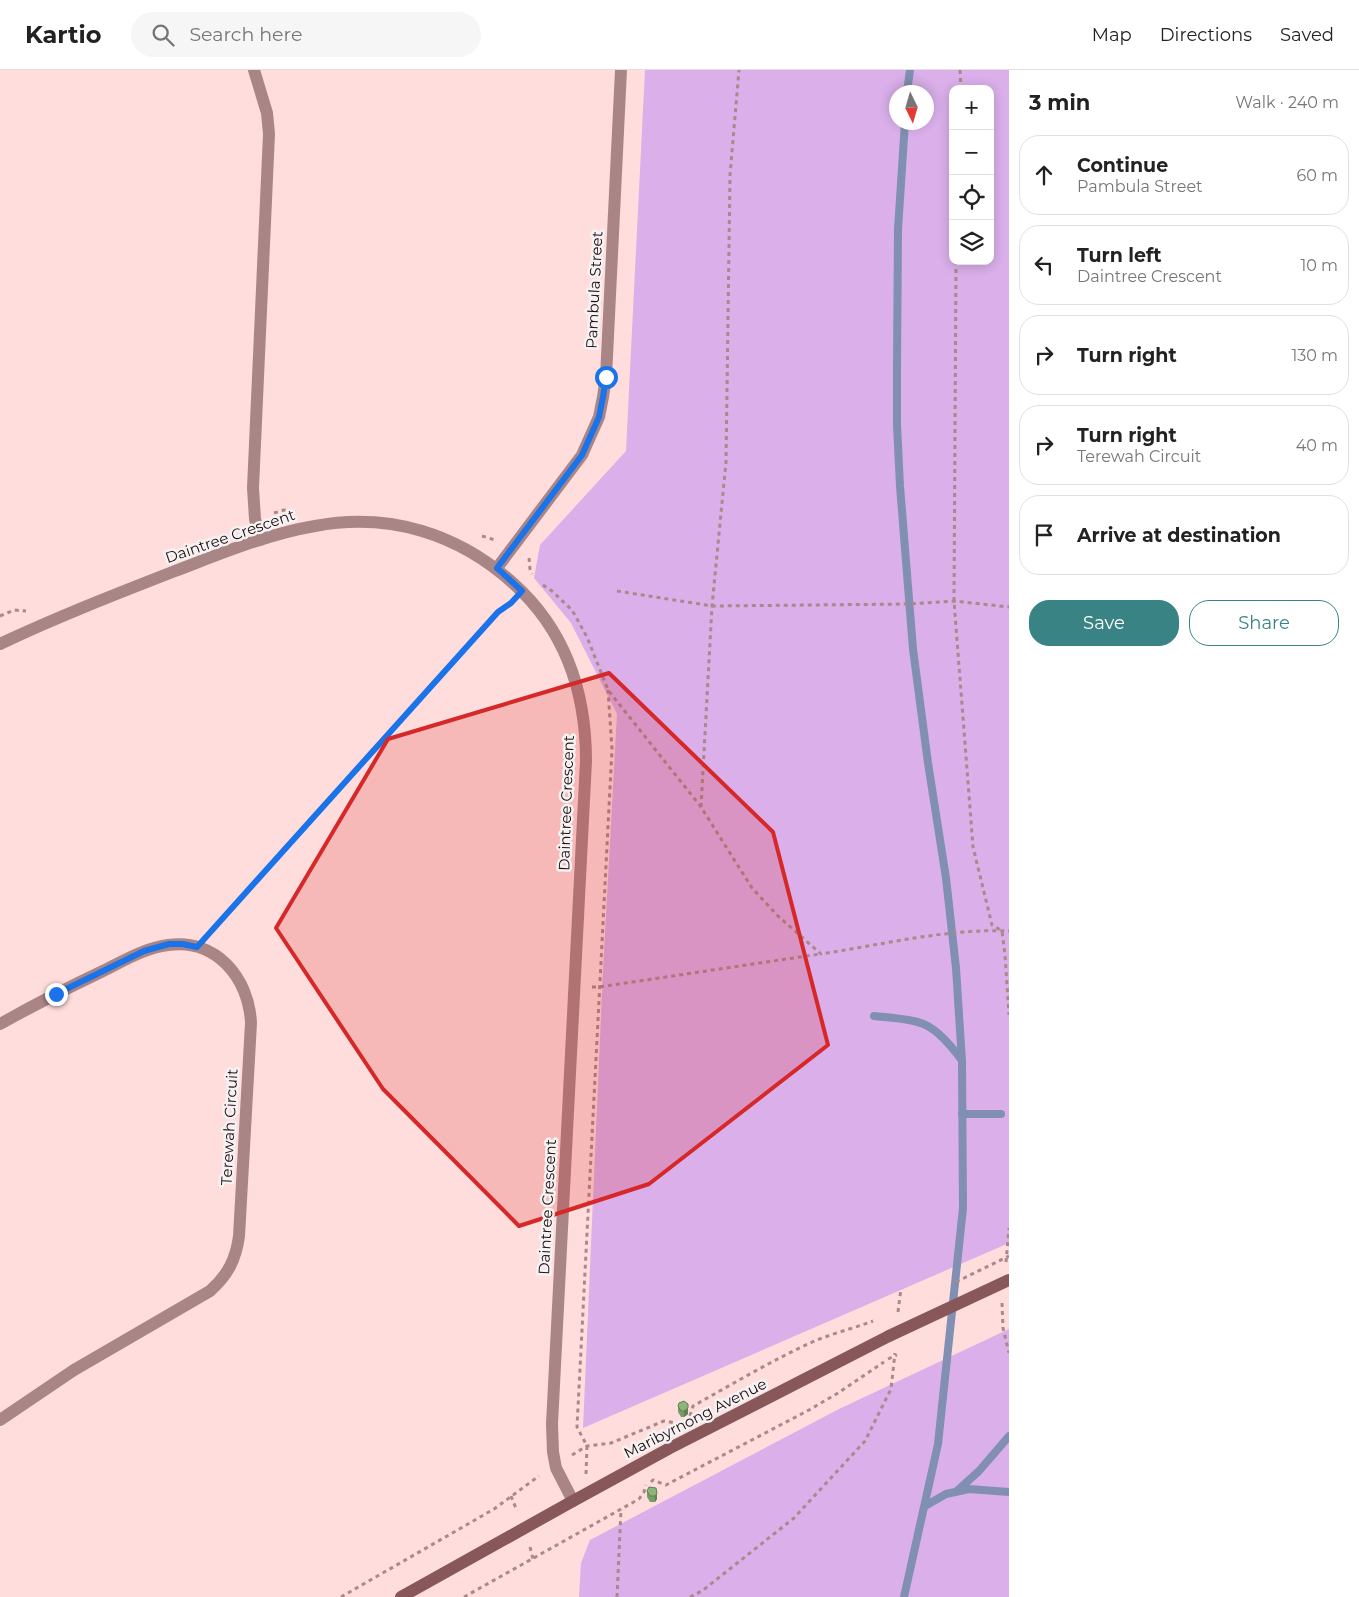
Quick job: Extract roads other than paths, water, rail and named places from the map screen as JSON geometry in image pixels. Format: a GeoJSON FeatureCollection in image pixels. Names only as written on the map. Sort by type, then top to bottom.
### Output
{"type":"FeatureCollection","features":[{"type":"Feature","properties":{"kind":"street"},"geometry":{"type":"LineString","coordinates":[[254,70],[266,114],[269,134],[252,488],[255,519],[260,540]]}},
{"type":"Feature","properties":{"kind":"street","name":"Pambula Street"},"geometry":{"type":"LineString","coordinates":[[497,568],[582,455],[599,417],[606,377],[622,70]]}},
{"type":"Feature","properties":{"kind":"street","name":"Daintree Crescent"},"geometry":{"type":"LineString","coordinates":[[1,640],[125,590],[260,540],[338,522],[386,523],[410,527],[456,543],[497,568],[522,591],[547,622],[560,643],[578,688],[586,736],[552,1424],[555,1466],[573,1501]]}},
{"type":"Feature","properties":{"kind":"street","name":"Terewah Circuit"},"geometry":{"type":"LineString","coordinates":[[0,1024],[144,951],[169,944],[197,947],[218,957],[228,965],[245,991],[250,1010],[240,1236],[234,1261],[228,1272],[210,1292],[74,1370],[0,1420]]}},
{"type":"Feature","properties":{"kind":"street","name":"Maribyrnong Avenue"},"geometry":{"type":"LineString","coordinates":[[401,1597],[670,1448],[889,1336],[1009,1280]]}},
{"type":"Feature","properties":{"kind":"waterway"},"geometry":{"type":"LineString","coordinates":[[908,85],[910,70]]}},
{"type":"Feature","properties":{"kind":"waterway"},"geometry":{"type":"LineString","coordinates":[[904,130],[898,229],[897,425],[900,486],[913,649],[946,878],[956,968],[962,1061],[963,1208],[938,1444],[904,1597]]}},
{"type":"Feature","properties":{"kind":"waterway"},"geometry":{"type":"LineString","coordinates":[[874,1016],[904,1019],[924,1024],[941,1036],[961,1059]]}},
{"type":"Feature","properties":{"kind":"waterway"},"geometry":{"type":"LineString","coordinates":[[962,1114],[1001,1114]]}},
{"type":"Feature","properties":{"kind":"waterway"},"geometry":{"type":"LineString","coordinates":[[957,1491],[979,1471],[1009,1436]]}},
{"type":"Feature","properties":{"kind":"waterway"},"geometry":{"type":"LineString","coordinates":[[925,1506],[946,1494],[969,1489],[1009,1492]]}}]}
